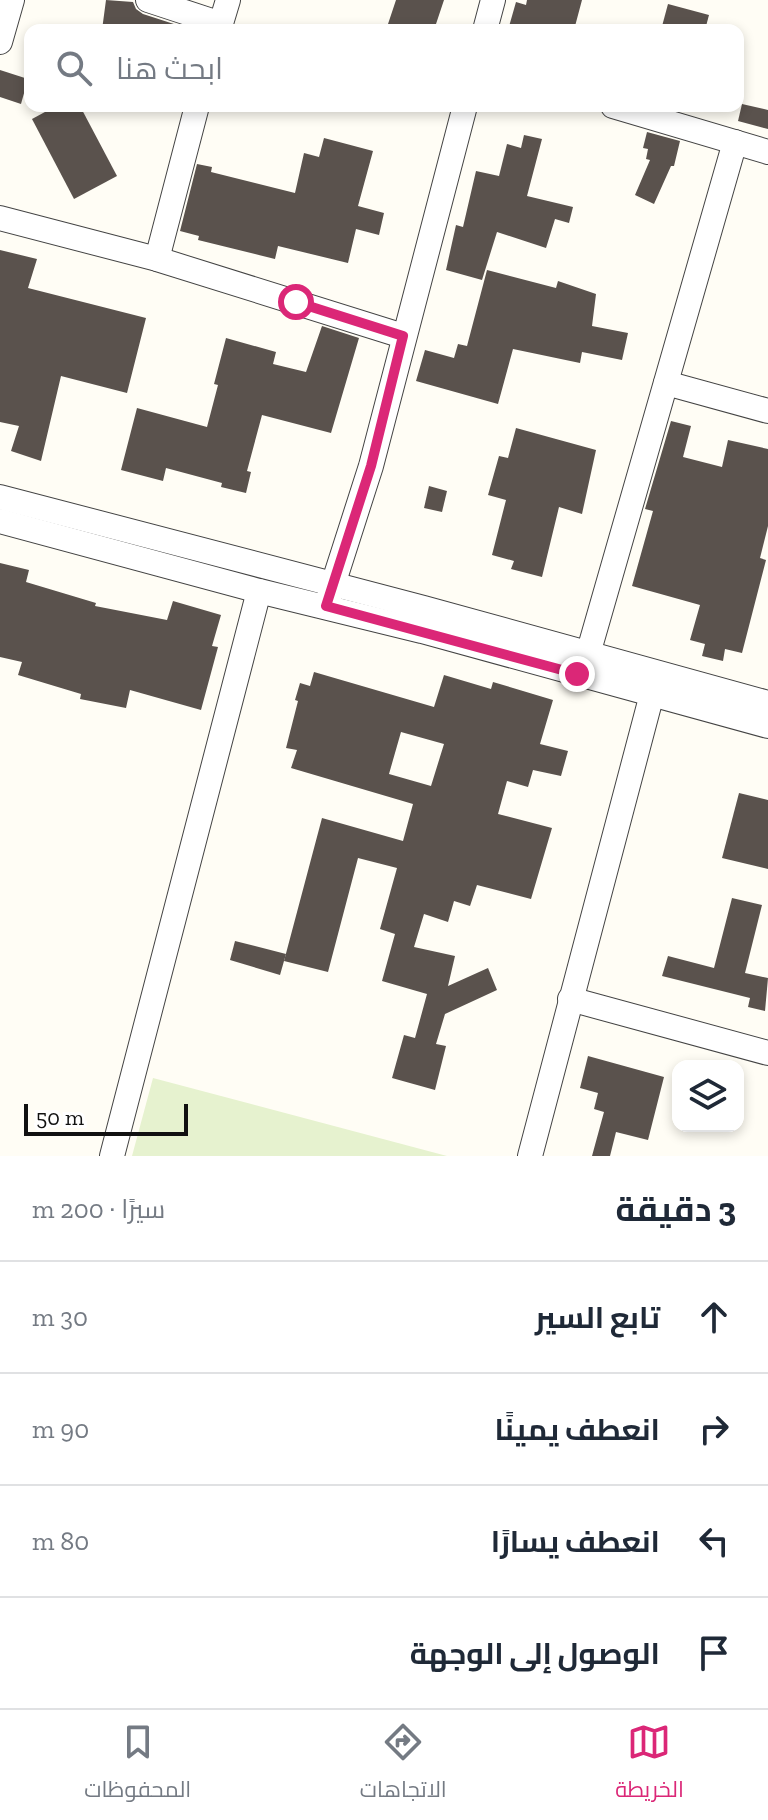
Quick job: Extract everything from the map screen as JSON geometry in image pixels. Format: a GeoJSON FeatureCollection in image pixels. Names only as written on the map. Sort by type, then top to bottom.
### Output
{"type":"FeatureCollection","features":[{"type":"Feature","properties":{"kind":"street"},"geometry":{"type":"LineString","coordinates":[[0,42],[12,0]]}},
{"type":"Feature","properties":{"kind":"street"},"geometry":{"type":"LineString","coordinates":[[148,0],[212,24]]}},
{"type":"Feature","properties":{"kind":"street"},"geometry":{"type":"LineString","coordinates":[[221,24],[228,0]]}},
{"type":"Feature","properties":{"kind":"street"},"geometry":{"type":"LineString","coordinates":[[487,24],[493,0]]}},
{"type":"Feature","properties":{"kind":"street"},"geometry":{"type":"LineString","coordinates":[[157,259],[195,112]]}},
{"type":"Feature","properties":{"kind":"street"},"geometry":{"type":"LineString","coordinates":[[329,595],[371,466],[463,112]]}},
{"type":"Feature","properties":{"kind":"street"},"geometry":{"type":"LineString","coordinates":[[633,112],[768,152]]}},
{"type":"Feature","properties":{"kind":"street"},"geometry":{"type":"LineString","coordinates":[[588,654],[735,142]]}},
{"type":"Feature","properties":{"kind":"street"},"geometry":{"type":"LineString","coordinates":[[0,218],[157,259],[403,336]]}},
{"type":"Feature","properties":{"kind":"street"},"geometry":{"type":"LineString","coordinates":[[666,383],[768,411]]}},
{"type":"Feature","properties":{"kind":"street"},"geometry":{"type":"LineString","coordinates":[[0,497],[652,694],[768,726]]}},
{"type":"Feature","properties":{"kind":"street"},"geometry":{"type":"LineString","coordinates":[[0,521],[259,591],[329,595],[588,654],[768,703]]}},
{"type":"Feature","properties":{"kind":"street"},"geometry":{"type":"LineString","coordinates":[[112,1156],[259,591]]}},
{"type":"Feature","properties":{"kind":"street"},"geometry":{"type":"LineString","coordinates":[[530,1156],[652,694]]}},
{"type":"Feature","properties":{"kind":"street"},"geometry":{"type":"LineString","coordinates":[[570,999],[768,1053]]}},
{"type":"Feature","properties":{"kind":"green space"},"geometry":{"type":"Polygon","coordinates":[[[153,1078],[447,1156],[132,1156],[153,1078]]]}},
{"type":"Feature","properties":{"kind":"building"},"geometry":{"type":"Polygon","coordinates":[[[106,0],[133,2],[143,14],[174,24],[167,24],[103,24],[106,0]]]}},
{"type":"Feature","properties":{"kind":"building"},"geometry":{"type":"Polygon","coordinates":[[[396,0],[444,0],[436,24],[388,24],[396,0]]]}},
{"type":"Feature","properties":{"kind":"building"},"geometry":{"type":"Polygon","coordinates":[[[527,0],[582,0],[576,24],[510,24],[516,2],[526,5],[527,0]]]}},
{"type":"Feature","properties":{"kind":"building"},"geometry":{"type":"Polygon","coordinates":[[[668,4],[709,15],[707,24],[663,24],[668,4]]]}},
{"type":"Feature","properties":{"kind":"building"},"geometry":{"type":"Polygon","coordinates":[[[0,70],[24,78],[21,104],[0,97],[0,70]]]}},
{"type":"Feature","properties":{"kind":"building"},"geometry":{"type":"Polygon","coordinates":[[[744,104],[768,110],[768,129],[738,121],[740,112],[744,112],[744,104]]]}},
{"type":"Feature","properties":{"kind":"building"},"geometry":{"type":"Polygon","coordinates":[[[45,112],[83,112],[117,176],[74,199],[32,119],[45,112]]]}},
{"type":"Feature","properties":{"kind":"building"},"geometry":{"type":"Polygon","coordinates":[[[647,132],[680,141],[674,166],[671,166],[654,204],[635,195],[650,160],[646,159],[648,149],[643,148],[647,132]]]}},
{"type":"Feature","properties":{"kind":"building"},"geometry":{"type":"Polygon","coordinates":[[[524,135],[542,139],[527,196],[573,207],[569,223],[555,219],[546,248],[497,232],[482,280],[446,270],[456,225],[463,227],[476,171],[499,176],[507,144],[521,148],[524,135]]]}},
{"type":"Feature","properties":{"kind":"building"},"geometry":{"type":"Polygon","coordinates":[[[324,138],[373,151],[358,206],[384,213],[379,235],[356,229],[348,263],[278,246],[275,259],[198,240],[199,236],[180,231],[197,164],[212,167],[211,172],[295,193],[304,153],[319,157],[324,138]]]}},
{"type":"Feature","properties":{"kind":"building"},"geometry":{"type":"Polygon","coordinates":[[[0,250],[37,259],[28,288],[146,318],[127,393],[61,376],[41,461],[11,451],[19,426],[0,422],[0,250]]]}},
{"type":"Feature","properties":{"kind":"building"},"geometry":{"type":"Polygon","coordinates":[[[487,270],[556,288],[558,281],[596,294],[592,326],[628,333],[622,360],[582,352],[580,363],[513,349],[498,404],[416,381],[425,350],[454,358],[458,344],[467,346],[487,270]]]}},
{"type":"Feature","properties":{"kind":"building"},"geometry":{"type":"Polygon","coordinates":[[[322,326],[359,338],[331,433],[262,415],[247,471],[251,472],[246,493],[166,468],[163,481],[121,470],[137,408],[207,427],[226,338],[276,352],[273,364],[306,372],[322,326]]]}},
{"type":"Feature","properties":{"kind":"building"},"geometry":{"type":"Polygon","coordinates":[[[671,421],[691,426],[683,457],[722,467],[728,440],[768,449],[768,526],[760,558],[766,560],[742,653],[725,649],[723,661],[702,656],[705,644],[690,640],[700,605],[632,586],[653,511],[645,509],[671,421]]]}},
{"type":"Feature","properties":{"kind":"building"},"geometry":{"type":"Polygon","coordinates":[[[516,428],[596,450],[582,514],[559,507],[542,577],[511,569],[514,561],[492,555],[506,500],[488,495],[499,456],[508,458],[516,428]]]}},
{"type":"Feature","properties":{"kind":"building"},"geometry":{"type":"Polygon","coordinates":[[[429,486],[447,491],[442,512],[424,508],[429,486]]]}},
{"type":"Feature","properties":{"kind":"building"},"geometry":{"type":"Polygon","coordinates":[[[0,563],[29,570],[26,582],[96,603],[95,606],[167,620],[173,601],[221,615],[212,646],[218,647],[201,710],[130,690],[126,708],[80,699],[81,694],[18,675],[22,662],[0,657],[0,563]]]}},
{"type":"Feature","properties":{"kind":"building"},"geometry":{"type":"Polygon","coordinates":[[[314,672],[434,707],[444,675],[491,689],[493,682],[553,700],[540,744],[568,751],[561,776],[533,770],[528,787],[507,781],[498,814],[552,828],[531,899],[477,885],[470,906],[454,901],[448,922],[424,914],[414,947],[455,956],[448,986],[488,968],[497,990],[445,1014],[436,1044],[446,1046],[435,1090],[392,1078],[404,1035],[415,1038],[427,994],[382,981],[395,934],[380,929],[397,868],[358,858],[328,972],[284,961],[322,818],[403,841],[413,804],[291,768],[297,750],[286,748],[298,701],[295,700],[300,683],[310,686],[314,672]],[[401,732],[389,774],[431,786],[444,744],[401,732]]]}},
{"type":"Feature","properties":{"kind":"building"},"geometry":{"type":"Polygon","coordinates":[[[739,793],[768,800],[768,869],[722,858],[739,793]]]}},
{"type":"Feature","properties":{"kind":"building"},"geometry":{"type":"Polygon","coordinates":[[[732,898],[762,905],[745,973],[768,978],[765,1011],[748,1007],[750,998],[662,976],[668,956],[714,968],[732,898]]]}},
{"type":"Feature","properties":{"kind":"building"},"geometry":{"type":"Polygon","coordinates":[[[235,941],[286,954],[280,975],[230,960],[235,941]]]}},
{"type":"Feature","properties":{"kind":"building"},"geometry":{"type":"Polygon","coordinates":[[[588,1056],[664,1077],[648,1140],[616,1132],[610,1156],[592,1156],[604,1112],[594,1109],[598,1093],[580,1088],[588,1056]]]}},
{"type":"Feature","properties":{"kind":"route"},"geometry":{"type":"LineString","coordinates":[[296,302],[403,336],[371,466],[326,606],[577,674]]}}]}
